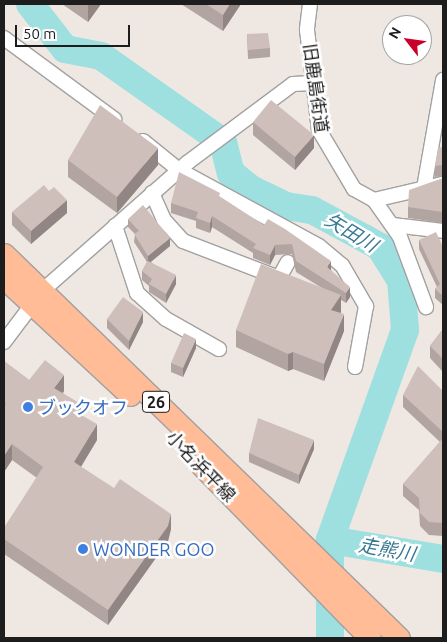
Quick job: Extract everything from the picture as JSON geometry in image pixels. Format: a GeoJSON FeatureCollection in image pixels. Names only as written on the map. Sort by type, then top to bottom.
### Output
{"type":"FeatureCollection","features":[{"type":"Feature","properties":{"kind":"main road","name":"小名浜平線"},"geometry":{"type":"LineString","coordinates":[[4,254],[37,297],[347,602],[370,638]]}},
{"type":"Feature","properties":{"kind":"main road","name":"小名浜平線"},"geometry":{"type":"LineString","coordinates":[[4,278],[37,297]]}},
{"type":"Feature","properties":{"kind":"main road","name":"26"},"geometry":{"type":"LineString","coordinates":[[347,602],[398,638]]}},
{"type":"Feature","properties":{"kind":"street","name":"旧鹿島街道"},"geometry":{"type":"LineString","coordinates":[[310,4],[312,83],[319,130],[330,154],[354,189],[374,200]]}},
{"type":"Feature","properties":{"kind":"street"},"geometry":{"type":"LineString","coordinates":[[4,38],[183,166],[319,246],[342,265],[366,306],[355,367]]}},
{"type":"Feature","properties":{"kind":"street"},"geometry":{"type":"LineString","coordinates":[[424,188],[443,80]]}},
{"type":"Feature","properties":{"kind":"street"},"geometry":{"type":"LineString","coordinates":[[4,342],[37,297],[183,166],[225,131],[293,84],[312,83]]}},
{"type":"Feature","properties":{"kind":"street"},"geometry":{"type":"LineString","coordinates":[[426,307],[393,225],[374,200],[443,184]]}},
{"type":"Feature","properties":{"kind":"street"},"geometry":{"type":"LineString","coordinates":[[152,193],[164,220],[183,242],[279,278],[288,262]]}},
{"type":"Feature","properties":{"kind":"street"},"geometry":{"type":"LineString","coordinates":[[393,225],[443,231]]}},
{"type":"Feature","properties":{"kind":"street"},"geometry":{"type":"LineString","coordinates":[[115,226],[137,293],[166,319],[219,349]]}},
{"type":"Feature","properties":{"kind":"building"},"geometry":{"type":"Polygon","coordinates":[[[206,4],[230,4],[223,15],[206,4]]]}},
{"type":"Feature","properties":{"kind":"building"},"geometry":{"type":"Polygon","coordinates":[[[268,33],[270,48],[248,50],[247,34],[268,33]]]}},
{"type":"Feature","properties":{"kind":"building"},"geometry":{"type":"Polygon","coordinates":[[[271,100],[314,135],[295,157],[253,122],[271,100]]]}},
{"type":"Feature","properties":{"kind":"building"},"geometry":{"type":"Polygon","coordinates":[[[100,105],[158,148],[117,197],[68,160],[100,105]]]}},
{"type":"Feature","properties":{"kind":"building"},"geometry":{"type":"Polygon","coordinates":[[[443,147],[443,165],[435,166],[438,148],[443,147]]]}},
{"type":"Feature","properties":{"kind":"building"},"geometry":{"type":"Polygon","coordinates":[[[179,172],[220,193],[219,196],[264,225],[268,219],[331,261],[327,267],[350,287],[346,293],[296,261],[292,244],[275,245],[270,255],[253,248],[256,244],[212,216],[210,223],[196,218],[198,212],[171,203],[179,172]]]}},
{"type":"Feature","properties":{"kind":"building"},"geometry":{"type":"Polygon","coordinates":[[[443,178],[443,212],[408,207],[409,190],[443,178]]]}},
{"type":"Feature","properties":{"kind":"building"},"geometry":{"type":"Polygon","coordinates":[[[44,185],[49,191],[54,187],[67,200],[31,231],[12,212],[44,185]]]}},
{"type":"Feature","properties":{"kind":"building"},"geometry":{"type":"Polygon","coordinates":[[[143,205],[170,238],[148,256],[134,234],[139,231],[128,219],[143,205]]]}},
{"type":"Feature","properties":{"kind":"building"},"geometry":{"type":"Polygon","coordinates":[[[436,232],[443,247],[443,296],[435,289],[440,284],[419,240],[436,232]]]}},
{"type":"Feature","properties":{"kind":"building"},"geometry":{"type":"Polygon","coordinates":[[[148,261],[176,275],[166,294],[149,284],[152,279],[142,271],[148,261]]]}},
{"type":"Feature","properties":{"kind":"building"},"geometry":{"type":"Polygon","coordinates":[[[261,264],[341,295],[331,310],[344,314],[324,364],[293,352],[288,354],[236,330],[261,264]]]}},
{"type":"Feature","properties":{"kind":"building"},"geometry":{"type":"Polygon","coordinates":[[[123,297],[143,312],[129,341],[107,319],[123,297]]]}},
{"type":"Feature","properties":{"kind":"building"},"geometry":{"type":"Polygon","coordinates":[[[443,329],[443,359],[430,346],[443,329]]]}},
{"type":"Feature","properties":{"kind":"building"},"geometry":{"type":"Polygon","coordinates":[[[184,333],[196,339],[183,368],[171,363],[184,333]]]}},
{"type":"Feature","properties":{"kind":"building"},"geometry":{"type":"Polygon","coordinates":[[[45,360],[64,375],[54,388],[81,404],[76,412],[97,424],[74,462],[114,488],[120,479],[171,514],[168,526],[108,610],[4,539],[4,528],[43,467],[12,444],[4,456],[4,407],[6,404],[4,403],[4,361],[29,380],[45,360]]]}},
{"type":"Feature","properties":{"kind":"building"},"geometry":{"type":"Polygon","coordinates":[[[418,366],[443,391],[443,432],[403,395],[418,366]]]}},
{"type":"Feature","properties":{"kind":"building"},"geometry":{"type":"Polygon","coordinates":[[[258,418],[314,440],[299,475],[249,453],[258,418]]]}},
{"type":"Feature","properties":{"kind":"building"},"geometry":{"type":"Polygon","coordinates":[[[443,438],[443,523],[429,522],[420,513],[419,498],[403,484],[443,438]]]}},
{"type":"Feature","properties":{"kind":"waterway","name":"矢田川"},"geometry":{"type":"LineString","coordinates":[[30,4],[65,49],[101,56],[223,142],[231,173],[251,189],[286,206],[312,210],[380,247],[401,280],[405,330],[330,540],[330,638]]}},
{"type":"Feature","properties":{"kind":"waterway","name":"走熊川"},"geometry":{"type":"LineString","coordinates":[[330,540],[443,559]]}},
{"type":"Feature","properties":{"kind":"place","name":"ブックオフ"},"geometry":{"type":"Point","coordinates":[28,407]}},
{"type":"Feature","properties":{"kind":"place","name":"WONDER GOO"},"geometry":{"type":"Point","coordinates":[83,549]}}]}
